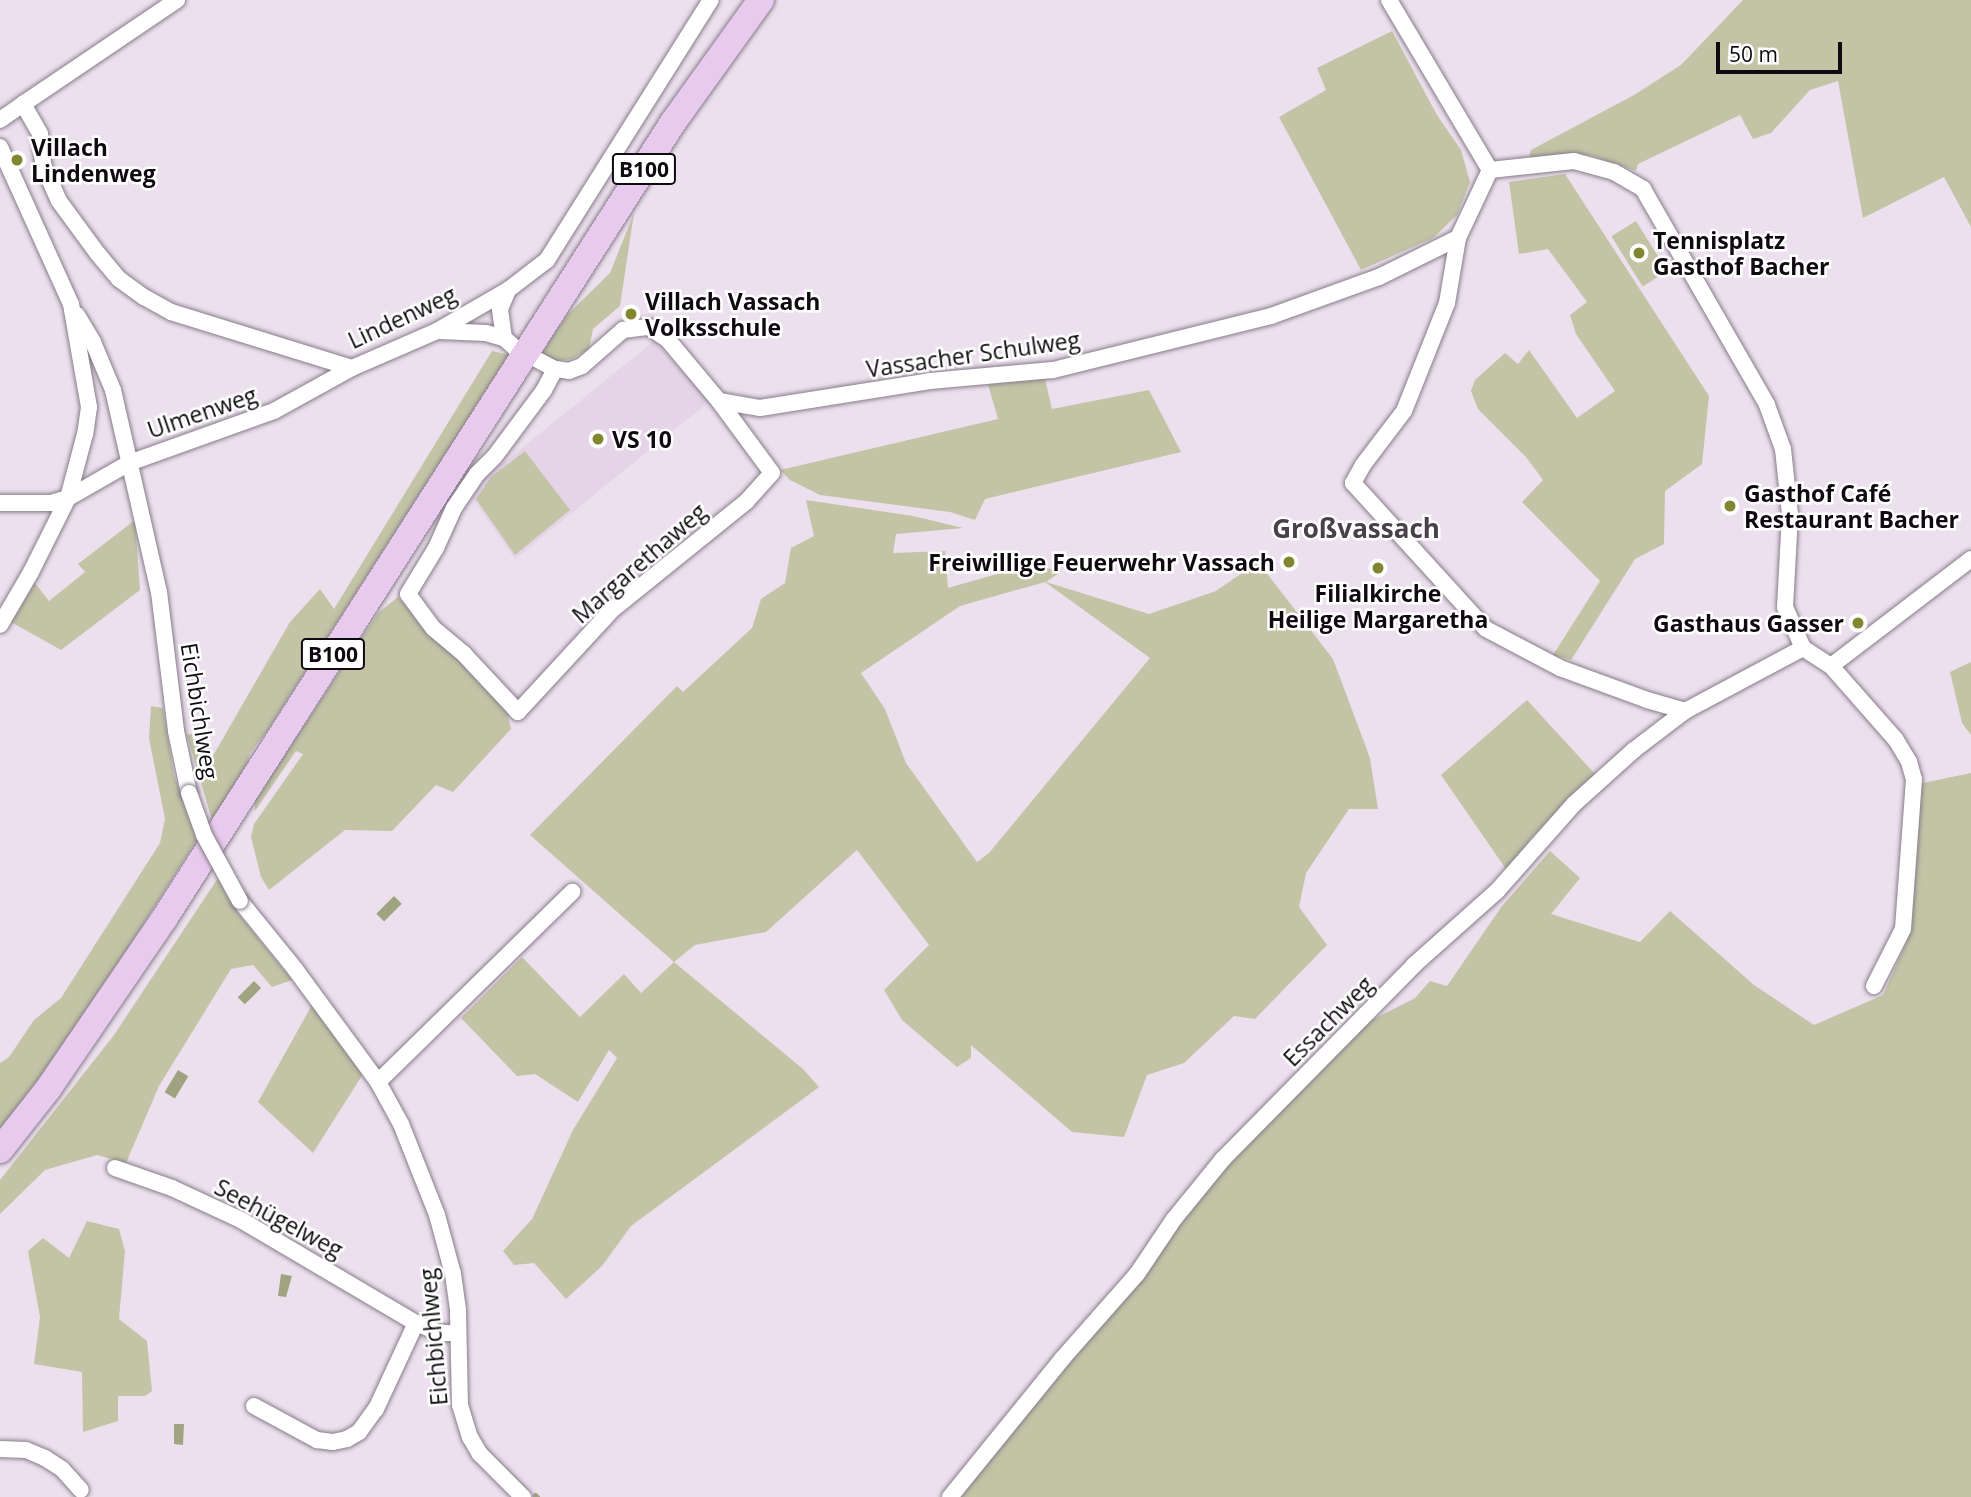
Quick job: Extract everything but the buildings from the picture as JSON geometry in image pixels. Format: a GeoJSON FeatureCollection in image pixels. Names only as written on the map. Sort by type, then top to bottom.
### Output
{"type":"FeatureCollection","features":[{"type":"Feature","properties":{"kind":"main road"},"geometry":{"type":"LineString","coordinates":[[705,74],[712,42],[742,0]]}},
{"type":"Feature","properties":{"kind":"main road","name":"B100"},"geometry":{"type":"LineString","coordinates":[[0,1150],[48,1089],[164,919],[705,74],[761,0]]}},
{"type":"Feature","properties":{"kind":"street"},"geometry":{"type":"LineString","coordinates":[[0,120],[177,0]]}},
{"type":"Feature","properties":{"kind":"street","name":"Lindenweg"},"geometry":{"type":"LineString","coordinates":[[23,104],[40,134],[43,165],[59,201],[119,279],[171,312],[352,368],[437,331],[534,273],[557,248],[710,0]]}},
{"type":"Feature","properties":{"kind":"street"},"geometry":{"type":"LineString","coordinates":[[1390,0],[1490,170]]}},
{"type":"Feature","properties":{"kind":"street"},"geometry":{"type":"LineString","coordinates":[[0,147],[71,304],[89,407],[68,498],[32,572],[0,625]]}},
{"type":"Feature","properties":{"kind":"street"},"geometry":{"type":"LineString","coordinates":[[1490,170],[1574,161],[1614,172],[1643,189],[1767,405],[1783,449],[1790,515],[1785,607],[1803,649],[1831,666],[1896,740],[1909,762],[1914,779],[1903,929],[1874,986]]}},
{"type":"Feature","properties":{"kind":"street"},"geometry":{"type":"LineString","coordinates":[[1490,170],[1458,238],[1447,303],[1404,411],[1363,465],[1353,483],[1486,629],[1560,667],[1647,700],[1685,711]]}},
{"type":"Feature","properties":{"kind":"street","name":"Vassacher Schulweg"},"geometry":{"type":"LineString","coordinates":[[719,401],[760,408],[930,381],[1053,370],[1271,316],[1379,277],[1458,238]]}},
{"type":"Feature","properties":{"kind":"street"},"geometry":{"type":"LineString","coordinates":[[437,331],[460,329],[510,343],[500,309],[509,290]]}},
{"type":"Feature","properties":{"kind":"street","name":"Eichbichlweg"},"geometry":{"type":"LineString","coordinates":[[71,304],[93,342],[113,390],[159,592],[176,731],[189,793],[214,855],[240,901],[295,968],[378,1082],[416,1157],[438,1215],[453,1274],[460,1405],[470,1437],[480,1454],[523,1497]]}},
{"type":"Feature","properties":{"kind":"street"},"geometry":{"type":"LineString","coordinates":[[534,358],[555,369],[569,371],[582,366],[623,330],[649,327],[668,340],[719,401]]}},
{"type":"Feature","properties":{"kind":"street","name":"Ulmenweg"},"geometry":{"type":"LineString","coordinates":[[68,498],[129,463],[274,411],[352,368]]}},
{"type":"Feature","properties":{"kind":"street","name":"Margarethaweg"},"geometry":{"type":"LineString","coordinates":[[555,369],[544,390],[477,474],[454,508],[436,548],[408,594],[433,628],[464,653],[518,712],[612,610],[747,501],[772,474],[719,401]]}},
{"type":"Feature","properties":{"kind":"street"},"geometry":{"type":"LineString","coordinates":[[0,503],[51,503],[68,498]]}},
{"type":"Feature","properties":{"kind":"street"},"geometry":{"type":"LineString","coordinates":[[1831,666],[1971,559]]}},
{"type":"Feature","properties":{"kind":"street","name":"Essachweg"},"geometry":{"type":"LineString","coordinates":[[950,1497],[1062,1359],[1137,1274],[1174,1219],[1223,1159],[1414,965],[1497,891],[1574,804],[1634,750],[1685,711],[1803,649]]}},
{"type":"Feature","properties":{"kind":"street"},"geometry":{"type":"LineString","coordinates":[[378,1082],[572,892]]}},
{"type":"Feature","properties":{"kind":"street","name":"Seehügelweg"},"geometry":{"type":"LineString","coordinates":[[115,1168],[172,1188],[241,1220],[416,1323],[440,1333],[458,1333]]}},
{"type":"Feature","properties":{"kind":"street"},"geometry":{"type":"LineString","coordinates":[[254,1406],[317,1440],[333,1443],[347,1439],[359,1432],[376,1409],[416,1323]]}},
{"type":"Feature","properties":{"kind":"street"},"geometry":{"type":"LineString","coordinates":[[0,1449],[26,1450],[45,1458],[62,1469],[81,1490]]}},
{"type":"Feature","properties":{"kind":"shaded area"},"geometry":{"type":"Polygon","coordinates":[[[1743,0],[1971,0],[1971,227],[1944,177],[1863,218],[1838,81],[1810,90],[1771,133],[1753,139],[1740,115],[1638,164],[1636,171],[1590,155],[1529,158],[1531,150],[1634,95],[1681,65],[1743,0]]]}},
{"type":"Feature","properties":{"kind":"shaded area"},"geometry":{"type":"Polygon","coordinates":[[[1392,31],[1437,115],[1461,150],[1470,182],[1457,215],[1433,238],[1361,270],[1279,117],[1326,90],[1317,68],[1392,31]]]}},
{"type":"Feature","properties":{"kind":"shaded area"},"geometry":{"type":"Polygon","coordinates":[[[1565,174],[1709,396],[1702,464],[1665,491],[1664,544],[1635,559],[1571,660],[1553,655],[1600,581],[1522,502],[1543,480],[1526,457],[1478,409],[1471,391],[1475,380],[1505,353],[1518,364],[1529,350],[1577,418],[1615,391],[1576,334],[1570,315],[1587,302],[1548,249],[1519,254],[1509,182],[1565,174]]]}},
{"type":"Feature","properties":{"kind":"shaded area"},"geometry":{"type":"Polygon","coordinates":[[[634,213],[620,306],[593,329],[589,349],[572,359],[556,361],[540,354],[566,316],[610,273],[634,213]]]}},
{"type":"Feature","properties":{"kind":"shaded area","name":"Tennisplatz Gasthof Bacher"},"geometry":{"type":"Polygon","coordinates":[[[1636,221],[1667,271],[1643,286],[1611,236],[1636,221]]]}},
{"type":"Feature","properties":{"kind":"shaded area","name":"VS 10"},"geometry":{"type":"Polygon","coordinates":[[[654,341],[710,401],[515,559],[472,498],[486,477],[654,341]]]}},
{"type":"Feature","properties":{"kind":"shaded area"},"geometry":{"type":"Polygon","coordinates":[[[492,351],[509,355],[267,731],[250,753],[247,764],[212,820],[187,735],[194,733],[206,768],[290,622],[320,589],[334,609],[492,351]]]}},
{"type":"Feature","properties":{"kind":"shaded area"},"geometry":{"type":"Polygon","coordinates":[[[1045,379],[1052,409],[1149,390],[1181,452],[985,499],[975,520],[950,512],[820,495],[790,480],[780,470],[998,419],[987,381],[1045,379]]]}},
{"type":"Feature","properties":{"kind":"shaded area"},"geometry":{"type":"Polygon","coordinates":[[[525,451],[570,510],[515,555],[476,499],[491,477],[525,451]]]}},
{"type":"Feature","properties":{"kind":"shaded area"},"geometry":{"type":"Polygon","coordinates":[[[806,500],[913,516],[963,528],[896,534],[893,553],[945,551],[948,588],[1028,565],[1062,571],[1046,582],[1149,614],[1216,591],[1258,562],[1333,659],[1370,758],[1378,809],[1349,809],[1306,873],[1299,907],[1327,945],[1255,1019],[1234,1016],[1184,1063],[1147,1075],[1124,1137],[1072,1132],[971,1045],[971,1058],[957,1067],[902,1020],[884,990],[929,945],[857,850],[766,932],[695,945],[674,962],[530,835],[677,686],[683,692],[752,628],[761,599],[785,583],[791,548],[814,536],[806,500]],[[1045,582],[960,606],[861,673],[885,709],[906,763],[977,862],[989,853],[1150,658],[1045,582]]]}},
{"type":"Feature","properties":{"kind":"shaded area"},"geometry":{"type":"Polygon","coordinates":[[[135,520],[140,590],[61,650],[11,622],[35,583],[49,601],[85,572],[78,564],[135,520]]]}},
{"type":"Feature","properties":{"kind":"shaded area"},"geometry":{"type":"Polygon","coordinates":[[[398,597],[507,712],[511,729],[453,792],[436,785],[392,831],[345,830],[269,890],[261,877],[251,837],[254,824],[303,754],[296,751],[255,811],[255,800],[378,613],[398,597]]]}},
{"type":"Feature","properties":{"kind":"shaded area"},"geometry":{"type":"Polygon","coordinates":[[[1971,662],[1971,735],[1962,723],[1950,672],[1971,662]]]}},
{"type":"Feature","properties":{"kind":"shaded area"},"geometry":{"type":"Polygon","coordinates":[[[1527,700],[1595,774],[1531,838],[1508,872],[1441,775],[1527,700]]]}},
{"type":"Feature","properties":{"kind":"shaded area"},"geometry":{"type":"Polygon","coordinates":[[[151,706],[163,708],[174,775],[197,840],[82,1020],[0,1132],[0,1063],[9,1057],[34,1020],[61,998],[160,843],[165,819],[149,738],[151,706]]]}},
{"type":"Feature","properties":{"kind":"shaded area"},"geometry":{"type":"Polygon","coordinates":[[[1971,773],[1971,1497],[958,1497],[1203,1191],[1290,1095],[1362,1025],[1415,998],[1430,981],[1447,986],[1502,906],[1550,851],[1580,878],[1551,914],[1640,942],[1670,911],[1754,985],[1814,1025],[1883,995],[1907,941],[1918,784],[1971,773]]]}},
{"type":"Feature","properties":{"kind":"shaded area"},"geometry":{"type":"Polygon","coordinates":[[[218,878],[232,906],[292,980],[272,987],[253,965],[231,969],[159,1086],[126,1163],[97,1155],[45,1170],[0,1214],[0,1180],[114,1035],[218,878]]]}},
{"type":"Feature","properties":{"kind":"shaded area"},"geometry":{"type":"Polygon","coordinates":[[[394,896],[402,904],[384,921],[376,914],[394,896]]]}},
{"type":"Feature","properties":{"kind":"shaded area"},"geometry":{"type":"Polygon","coordinates":[[[522,957],[580,1017],[624,974],[641,993],[674,962],[803,1069],[819,1087],[631,1226],[602,1266],[566,1299],[534,1263],[514,1265],[503,1251],[532,1219],[573,1130],[617,1058],[609,1050],[578,1102],[535,1074],[517,1076],[461,1018],[522,957]]]}},
{"type":"Feature","properties":{"kind":"shaded area"},"geometry":{"type":"Polygon","coordinates":[[[254,981],[261,988],[245,1004],[238,997],[254,981]]]}},
{"type":"Feature","properties":{"kind":"shaded area"},"geometry":{"type":"Polygon","coordinates":[[[313,1003],[363,1074],[313,1153],[258,1102],[313,1003]]]}},
{"type":"Feature","properties":{"kind":"shaded area"},"geometry":{"type":"Polygon","coordinates":[[[178,1070],[188,1076],[175,1098],[165,1092],[178,1070]]]}},
{"type":"Feature","properties":{"kind":"shaded area"},"geometry":{"type":"Polygon","coordinates":[[[87,1221],[119,1229],[125,1251],[119,1319],[147,1341],[152,1391],[145,1396],[118,1396],[118,1421],[83,1432],[82,1372],[34,1364],[40,1317],[28,1251],[43,1238],[69,1258],[87,1221]]]}},
{"type":"Feature","properties":{"kind":"shaded area"},"geometry":{"type":"Polygon","coordinates":[[[281,1274],[292,1276],[286,1297],[278,1296],[281,1274]]]}},
{"type":"Feature","properties":{"kind":"shaded area"},"geometry":{"type":"Polygon","coordinates":[[[174,1424],[184,1424],[183,1445],[174,1444],[174,1424]]]}},
{"type":"Feature","properties":{"kind":"place","name":"Villach Lindenweg"},"geometry":{"type":"Point","coordinates":[17,160]}},
{"type":"Feature","properties":{"kind":"place","name":"Tennisplatz Gasthof Bacher"},"geometry":{"type":"Point","coordinates":[1639,253]}},
{"type":"Feature","properties":{"kind":"place","name":"Villach Vassach Volksschule"},"geometry":{"type":"Point","coordinates":[631,314]}},
{"type":"Feature","properties":{"kind":"place","name":"VS 10"},"geometry":{"type":"Point","coordinates":[598,439]}},
{"type":"Feature","properties":{"kind":"place","name":"Gasthof Café Restaurant Bacher"},"geometry":{"type":"Point","coordinates":[1730,506]}},
{"type":"Feature","properties":{"kind":"place","name":"Freiwillige Feuerwehr Vassach"},"geometry":{"type":"Point","coordinates":[1289,562]}},
{"type":"Feature","properties":{"kind":"place","name":"Filialkirche Heilige Margaretha"},"geometry":{"type":"Point","coordinates":[1378,568]}},
{"type":"Feature","properties":{"kind":"place","name":"Gasthaus Gasser"},"geometry":{"type":"Point","coordinates":[1858,623]}},
{"type":"Feature","properties":{"kind":"district","name":"Großvassach"},"geometry":{"type":"Point","coordinates":[1356,529]}}]}
